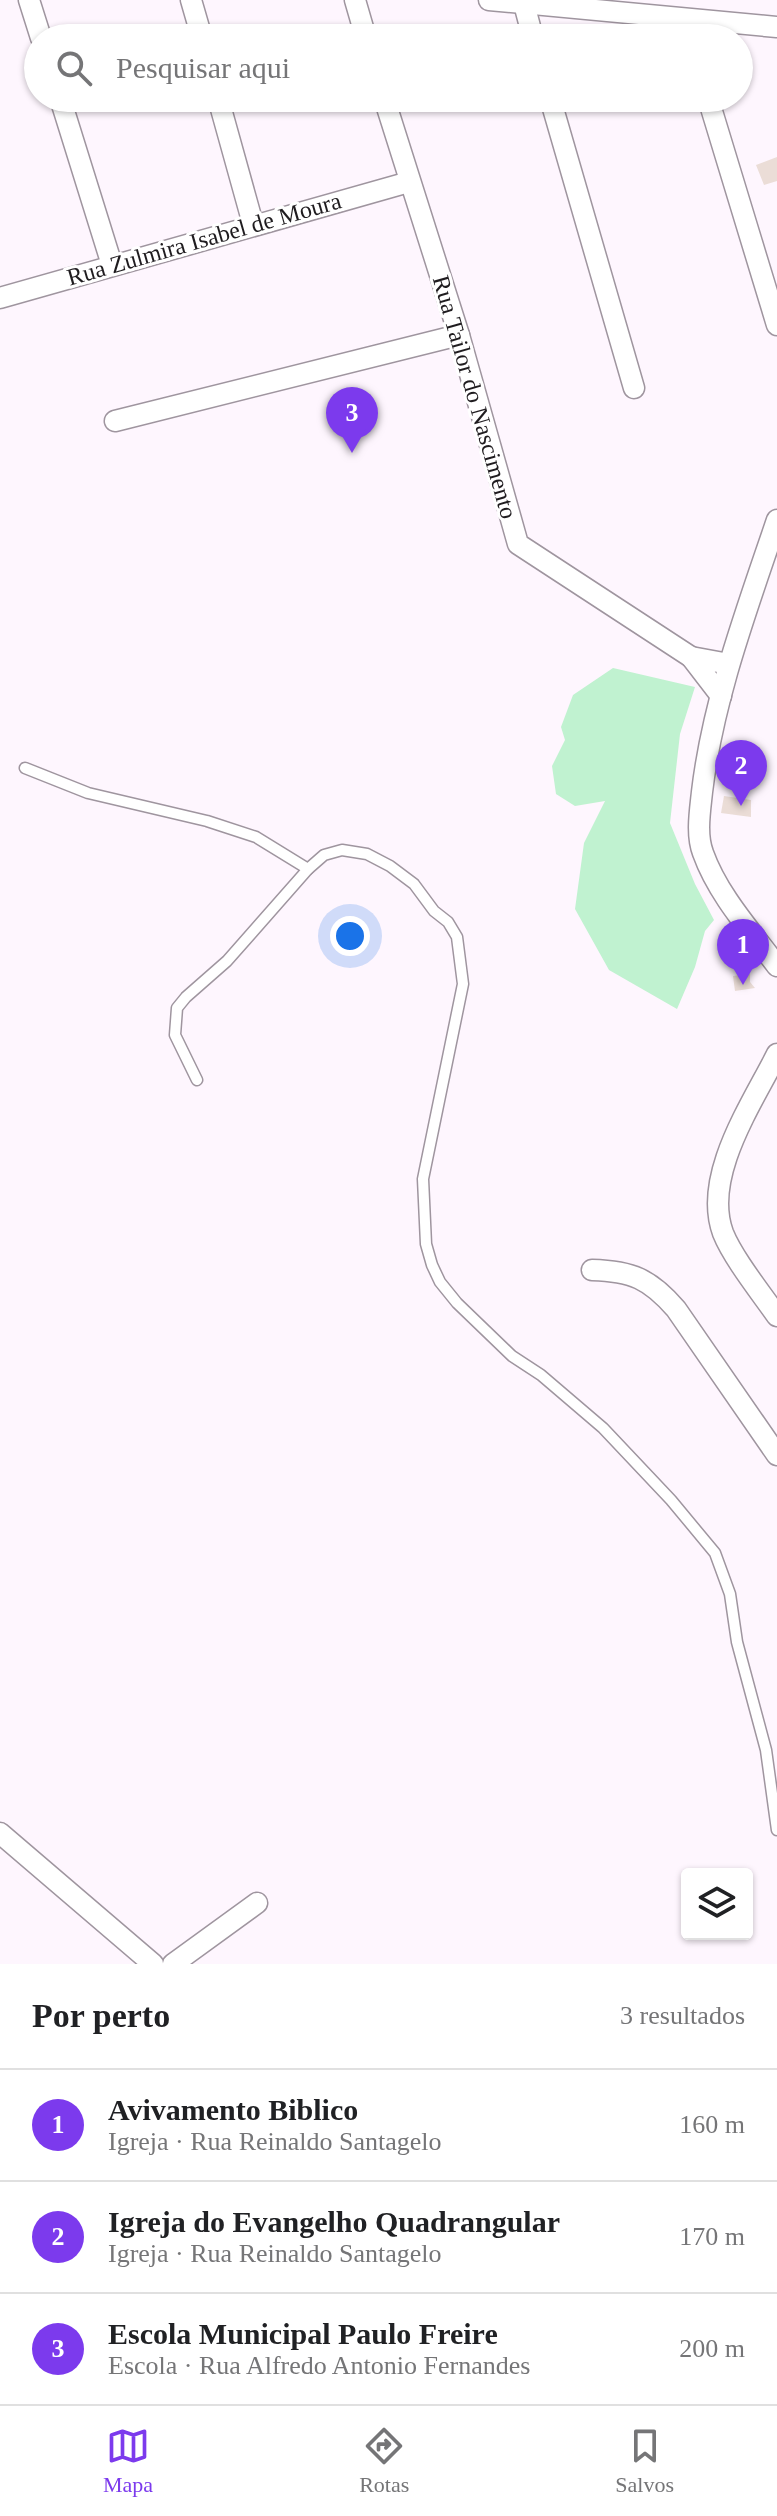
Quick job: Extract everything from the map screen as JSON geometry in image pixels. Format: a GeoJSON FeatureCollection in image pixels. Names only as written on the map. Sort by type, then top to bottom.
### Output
{"type":"FeatureCollection","features":[{"type":"Feature","properties":{"kind":"street"},"geometry":{"type":"LineString","coordinates":[[29,0],[37,24]]}},
{"type":"Feature","properties":{"kind":"street"},"geometry":{"type":"LineString","coordinates":[[191,0],[198,24]]}},
{"type":"Feature","properties":{"kind":"street"},"geometry":{"type":"LineString","coordinates":[[355,0],[362,24]]}},
{"type":"Feature","properties":{"kind":"street"},"geometry":{"type":"LineString","coordinates":[[489,0],[523,1],[663,24]]}},
{"type":"Feature","properties":{"kind":"street"},"geometry":{"type":"LineString","coordinates":[[523,1],[529,24]]}},
{"type":"Feature","properties":{"kind":"street"},"geometry":{"type":"LineString","coordinates":[[753,27],[777,27]]}},
{"type":"Feature","properties":{"kind":"street"},"geometry":{"type":"LineString","coordinates":[[64,112],[112,265]]}},
{"type":"Feature","properties":{"kind":"street"},"geometry":{"type":"LineString","coordinates":[[222,112],[253,224]]}},
{"type":"Feature","properties":{"kind":"street","name":"Rua Tailor do Nascimento"},"geometry":{"type":"LineString","coordinates":[[388,112],[459,335],[518,544],[691,657],[721,696]]}},
{"type":"Feature","properties":{"kind":"street"},"geometry":{"type":"LineString","coordinates":[[554,112],[634,388]]}},
{"type":"Feature","properties":{"kind":"street"},"geometry":{"type":"LineString","coordinates":[[712,112],[777,325]]}},
{"type":"Feature","properties":{"kind":"street","name":"Rua Zulmira Isabel de Moura"},"geometry":{"type":"LineString","coordinates":[[0,298],[409,182]]}},
{"type":"Feature","properties":{"kind":"street"},"geometry":{"type":"LineString","coordinates":[[115,421],[459,335]]}},
{"type":"Feature","properties":{"kind":"street"},"geometry":{"type":"LineString","coordinates":[[777,520],[729,664],[707,752],[699,815],[701,850],[717,884],[777,966]]}},
{"type":"Feature","properties":{"kind":"street","name":"Rua Tailor do Nascimento"},"geometry":{"type":"LineString","coordinates":[[691,657],[729,664]]}},
{"type":"Feature","properties":{"kind":"street"},"geometry":{"type":"LineString","coordinates":[[777,1054],[731,1148],[721,1172],[717,1195],[718,1217],[724,1236],[777,1316]]}},
{"type":"Feature","properties":{"kind":"street"},"geometry":{"type":"LineString","coordinates":[[592,1270],[626,1274],[659,1289],[777,1455]]}},
{"type":"Feature","properties":{"kind":"street"},"geometry":{"type":"LineString","coordinates":[[0,1833],[153,1964]]}},
{"type":"Feature","properties":{"kind":"street"},"geometry":{"type":"LineString","coordinates":[[173,1964],[257,1903]]}},
{"type":"Feature","properties":{"kind":"lane"},"geometry":{"type":"LineString","coordinates":[[25,768],[88,793],[207,821],[256,837],[308,869]]}},
{"type":"Feature","properties":{"kind":"lane"},"geometry":{"type":"LineString","coordinates":[[197,1080],[175,1035],[177,1008],[227,961],[324,855],[342,850],[367,854],[390,866],[414,884],[434,911],[448,922],[457,937],[463,984],[423,1179],[426,1244],[432,1265],[440,1282],[457,1303],[512,1356],[541,1375],[603,1428],[671,1500],[715,1553],[730,1594],[737,1642],[766,1750],[777,1830]]}},
{"type":"Feature","properties":{"kind":"green space"},"geometry":{"type":"Polygon","coordinates":[[[613,668],[695,687],[680,734],[670,823],[695,884],[714,920],[705,931],[695,967],[677,1009],[609,970],[575,909],[584,843],[605,801],[575,806],[556,794],[552,766],[565,740],[561,727],[573,695],[613,668]]]}},
{"type":"Feature","properties":{"kind":"building"},"geometry":{"type":"Polygon","coordinates":[[[777,157],[777,181],[764,185],[756,165],[777,157]]]}},
{"type":"Feature","properties":{"kind":"building"},"geometry":{"type":"Polygon","coordinates":[[[724,796],[751,800],[751,817],[721,813],[724,796]]]}},
{"type":"Feature","properties":{"kind":"building"},"geometry":{"type":"Polygon","coordinates":[[[750,974],[750,982],[755,988],[735,991],[733,976],[750,974]]]}},
{"type":"Feature","properties":{"kind":"place","name":"Escola Municipal Paulo Freire"},"geometry":{"type":"Point","coordinates":[352,453]}},
{"type":"Feature","properties":{"kind":"place","name":"Igreja do Evangelho Quadrangular"},"geometry":{"type":"Point","coordinates":[741,806]}},
{"type":"Feature","properties":{"kind":"place","name":"Avivamento Biblico"},"geometry":{"type":"Point","coordinates":[743,985]}}]}
